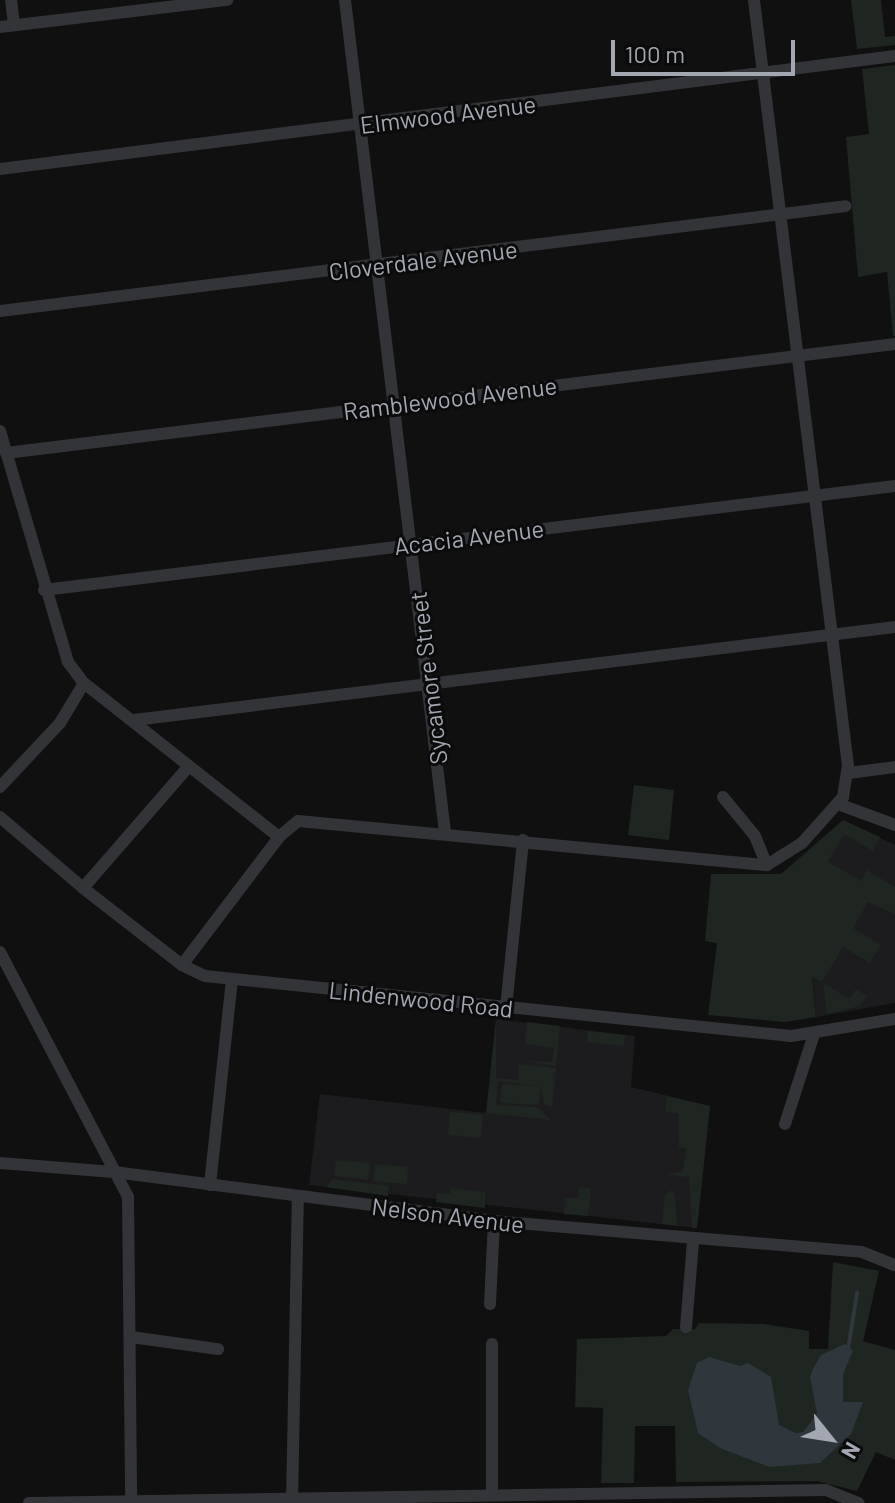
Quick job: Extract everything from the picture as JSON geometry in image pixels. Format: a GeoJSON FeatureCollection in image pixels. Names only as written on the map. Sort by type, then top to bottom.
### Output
{"type":"FeatureCollection","features":[{"type":"Feature","properties":{"kind":"street"},"geometry":{"type":"LineString","coordinates":[[11,0],[14,25]]}},
{"type":"Feature","properties":{"kind":"street"},"geometry":{"type":"LineString","coordinates":[[0,27],[227,0]]}},
{"type":"Feature","properties":{"kind":"street","name":"Sycamore Street"},"geometry":{"type":"LineString","coordinates":[[345,0],[445,832]]}},
{"type":"Feature","properties":{"kind":"street"},"geometry":{"type":"LineString","coordinates":[[182,965],[279,837],[298,821],[317,820],[445,832],[767,865],[802,843],[838,804],[849,773],[754,0]]}},
{"type":"Feature","properties":{"kind":"street","name":"Elmwood Avenue"},"geometry":{"type":"LineString","coordinates":[[0,169],[895,56]]}},
{"type":"Feature","properties":{"kind":"street","name":"Cloverdale Avenue"},"geometry":{"type":"LineString","coordinates":[[0,311],[846,206]]}},
{"type":"Feature","properties":{"kind":"street","name":"Ramblewood Avenue"},"geometry":{"type":"LineString","coordinates":[[6,453],[895,344]]}},
{"type":"Feature","properties":{"kind":"street"},"geometry":{"type":"LineString","coordinates":[[0,431],[44,590],[68,662],[84,683],[279,837]]}},
{"type":"Feature","properties":{"kind":"street","name":"Acacia Avenue"},"geometry":{"type":"LineString","coordinates":[[44,590],[895,486]]}},
{"type":"Feature","properties":{"kind":"street"},"geometry":{"type":"LineString","coordinates":[[134,720],[895,627]]}},
{"type":"Feature","properties":{"kind":"street"},"geometry":{"type":"LineString","coordinates":[[0,787],[60,723],[84,683]]}},
{"type":"Feature","properties":{"kind":"street"},"geometry":{"type":"LineString","coordinates":[[83,888],[188,767]]}},
{"type":"Feature","properties":{"kind":"street"},"geometry":{"type":"LineString","coordinates":[[849,773],[895,767]]}},
{"type":"Feature","properties":{"kind":"street"},"geometry":{"type":"LineString","coordinates":[[723,797],[755,836],[767,865]]}},
{"type":"Feature","properties":{"kind":"street"},"geometry":{"type":"LineString","coordinates":[[838,804],[895,825]]}},
{"type":"Feature","properties":{"kind":"street","name":"Lindenwood Road"},"geometry":{"type":"LineString","coordinates":[[0,817],[83,888],[182,965],[232,980],[506,1008],[814,1034],[895,1019]]}},
{"type":"Feature","properties":{"kind":"street"},"geometry":{"type":"LineString","coordinates":[[506,1008],[523,840]]}},
{"type":"Feature","properties":{"kind":"street"},"geometry":{"type":"LineString","coordinates":[[0,952],[114,1172],[131,1211],[131,1500]]}},
{"type":"Feature","properties":{"kind":"street"},"geometry":{"type":"LineString","coordinates":[[210,1185],[232,980]]}},
{"type":"Feature","properties":{"kind":"street"},"geometry":{"type":"LineString","coordinates":[[785,1124],[814,1034]]}},
{"type":"Feature","properties":{"kind":"street","name":"Nelson Avenue"},"geometry":{"type":"LineString","coordinates":[[0,1163],[114,1172],[494,1221],[693,1241],[862,1252],[895,1265]]}},
{"type":"Feature","properties":{"kind":"street"},"geometry":{"type":"LineString","coordinates":[[292,1499],[298,1196]]}},
{"type":"Feature","properties":{"kind":"street"},"geometry":{"type":"LineString","coordinates":[[490,1304],[494,1221]]}},
{"type":"Feature","properties":{"kind":"street"},"geometry":{"type":"LineString","coordinates":[[686,1327],[693,1241]]}},
{"type":"Feature","properties":{"kind":"street"},"geometry":{"type":"LineString","coordinates":[[131,1337],[218,1349]]}},
{"type":"Feature","properties":{"kind":"street"},"geometry":{"type":"LineString","coordinates":[[492,1344],[492,1493]]}},
{"type":"Feature","properties":{"kind":"street"},"geometry":{"type":"LineString","coordinates":[[29,1503],[470,1498],[492,1493],[826,1490],[858,1503]]}},
{"type":"Feature","properties":{"kind":"shaded area"},"geometry":{"type":"Polygon","coordinates":[[[851,0],[881,0],[885,37],[895,36],[895,45],[857,49],[851,0]]]}},
{"type":"Feature","properties":{"kind":"shaded area"},"geometry":{"type":"Polygon","coordinates":[[[895,65],[893,336],[887,272],[858,277],[846,137],[869,134],[862,69],[895,65]]]}},
{"type":"Feature","properties":{"kind":"shaded area"},"geometry":{"type":"Polygon","coordinates":[[[634,785],[674,790],[669,840],[628,835],[634,785]]]}},
{"type":"Feature","properties":{"kind":"shaded area"},"geometry":{"type":"Polygon","coordinates":[[[843,820],[895,845],[895,1003],[816,1017],[803,862],[843,820]]]}},
{"type":"Feature","properties":{"kind":"shaded area"},"geometry":{"type":"Polygon","coordinates":[[[843,820],[880,837],[873,851],[844,834],[828,862],[861,881],[867,870],[895,887],[895,914],[868,902],[853,928],[881,945],[870,963],[843,947],[822,982],[812,977],[816,1017],[785,1022],[708,1015],[717,943],[705,941],[711,874],[781,874],[843,820]]]}},
{"type":"Feature","properties":{"kind":"shaded area"},"geometry":{"type":"Polygon","coordinates":[[[823,983],[850,999],[856,989],[867,996],[860,1006],[827,1014],[823,983]]]}},
{"type":"Feature","properties":{"kind":"shaded area"},"geometry":{"type":"Polygon","coordinates":[[[496,1019],[635,1036],[631,1087],[710,1106],[697,1228],[309,1185],[320,1094],[486,1113],[496,1019]]]}},
{"type":"Feature","properties":{"kind":"shaded area"},"geometry":{"type":"Polygon","coordinates":[[[496,1019],[496,1078],[518,1080],[519,1064],[556,1068],[552,1107],[544,1104],[541,1086],[539,1105],[500,1103],[502,1084],[536,1086],[498,1081],[496,1105],[537,1107],[551,1120],[486,1113],[496,1019]]]}},
{"type":"Feature","properties":{"kind":"shaded area"},"geometry":{"type":"Polygon","coordinates":[[[527,1022],[560,1026],[556,1066],[524,1061],[552,1062],[554,1048],[525,1044],[527,1022]]]}},
{"type":"Feature","properties":{"kind":"shaded area"},"geometry":{"type":"Polygon","coordinates":[[[588,1031],[625,1035],[624,1046],[587,1042],[588,1031]]]}},
{"type":"Feature","properties":{"kind":"shaded area"},"geometry":{"type":"Polygon","coordinates":[[[667,1096],[710,1106],[697,1228],[692,1228],[689,1177],[666,1175],[683,1171],[686,1149],[679,1147],[678,1113],[665,1112],[667,1096]]]}},
{"type":"Feature","properties":{"kind":"shaded area"},"geometry":{"type":"Polygon","coordinates":[[[450,1112],[483,1115],[481,1138],[448,1135],[450,1112]]]}},
{"type":"Feature","properties":{"kind":"shaded area"},"geometry":{"type":"Polygon","coordinates":[[[336,1160],[370,1163],[368,1180],[334,1176],[336,1160]]]}},
{"type":"Feature","properties":{"kind":"shaded area"},"geometry":{"type":"Polygon","coordinates":[[[375,1164],[408,1167],[407,1184],[373,1181],[375,1164]]]}},
{"type":"Feature","properties":{"kind":"shaded area"},"geometry":{"type":"Polygon","coordinates":[[[333,1179],[389,1186],[388,1196],[326,1187],[333,1179]]]}},
{"type":"Feature","properties":{"kind":"shaded area"},"geometry":{"type":"Polygon","coordinates":[[[579,1187],[591,1188],[588,1216],[564,1214],[565,1198],[578,1198],[579,1187]]]}},
{"type":"Feature","properties":{"kind":"shaded area"},"geometry":{"type":"Polygon","coordinates":[[[451,1188],[485,1192],[485,1208],[436,1202],[437,1193],[450,1194],[451,1188]]]}},
{"type":"Feature","properties":{"kind":"shaded area"},"geometry":{"type":"Polygon","coordinates":[[[672,1190],[677,1226],[662,1224],[665,1195],[672,1190]]]}},
{"type":"Feature","properties":{"kind":"shaded area"},"geometry":{"type":"Polygon","coordinates":[[[833,1262],[879,1271],[863,1341],[895,1350],[895,1460],[876,1452],[857,1491],[817,1481],[676,1482],[675,1426],[635,1426],[634,1483],[601,1483],[603,1408],[575,1407],[577,1339],[666,1336],[673,1329],[695,1329],[699,1323],[764,1324],[809,1331],[809,1349],[828,1349],[833,1262]]]}},
{"type":"Feature","properties":{"kind":"shaded area"},"geometry":{"type":"Polygon","coordinates":[[[845,1344],[853,1351],[843,1374],[843,1402],[863,1402],[851,1434],[820,1463],[769,1467],[720,1448],[698,1433],[688,1390],[697,1363],[709,1357],[740,1366],[748,1363],[771,1377],[779,1425],[796,1433],[803,1432],[817,1414],[810,1377],[814,1367],[821,1355],[845,1344]]]}},
{"type":"Feature","properties":{"kind":"waterway"},"geometry":{"type":"LineString","coordinates":[[848,1350],[857,1293]]}}]}
